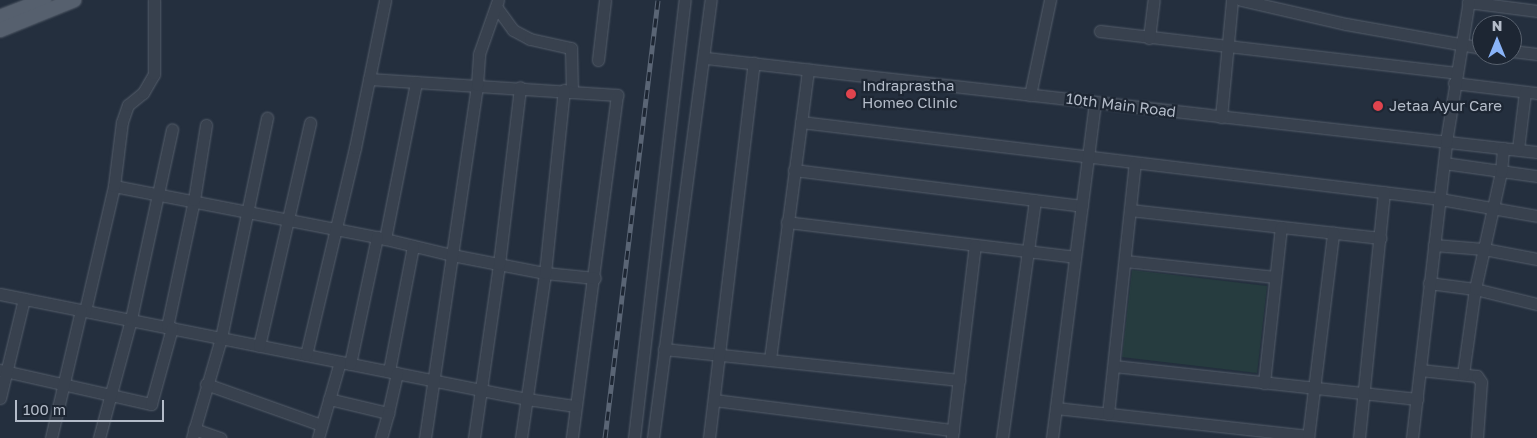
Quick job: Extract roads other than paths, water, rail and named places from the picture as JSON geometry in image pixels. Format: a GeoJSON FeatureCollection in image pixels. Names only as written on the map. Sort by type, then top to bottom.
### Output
{"type":"FeatureCollection","features":[{"type":"Feature","properties":{"kind":"main road"},"geometry":{"type":"LineString","coordinates":[[0,17],[44,0]]}},
{"type":"Feature","properties":{"kind":"main road"},"geometry":{"type":"LineString","coordinates":[[0,30],[74,0]]}},
{"type":"Feature","properties":{"kind":"street"},"geometry":{"type":"LineString","coordinates":[[51,438],[114,186],[122,122],[128,105],[143,93],[154,74],[154,0]]}},
{"type":"Feature","properties":{"kind":"street"},"geometry":{"type":"LineString","coordinates":[[306,355],[336,230],[385,0]]}},
{"type":"Feature","properties":{"kind":"street"},"geometry":{"type":"LineString","coordinates":[[598,60],[605,0]]}},
{"type":"Feature","properties":{"kind":"street"},"geometry":{"type":"LineString","coordinates":[[634,438],[685,0]]}},
{"type":"Feature","properties":{"kind":"street"},"geometry":{"type":"LineString","coordinates":[[654,438],[664,349],[706,58],[712,0]]}},
{"type":"Feature","properties":{"kind":"street"},"geometry":{"type":"LineString","coordinates":[[1030,95],[1050,0]]}},
{"type":"Feature","properties":{"kind":"street"},"geometry":{"type":"LineString","coordinates":[[1149,38],[1154,0]]}},
{"type":"Feature","properties":{"kind":"street"},"geometry":{"type":"LineString","coordinates":[[1221,117],[1232,0]]}},
{"type":"Feature","properties":{"kind":"street"},"geometry":{"type":"LineString","coordinates":[[1241,0],[1472,47]]}},
{"type":"Feature","properties":{"kind":"street"},"geometry":{"type":"LineString","coordinates":[[1412,438],[1446,142],[1468,1],[1537,11]]}},
{"type":"Feature","properties":{"kind":"street"},"geometry":{"type":"LineString","coordinates":[[426,438],[477,85],[479,54],[498,4]]}},
{"type":"Feature","properties":{"kind":"street"},"geometry":{"type":"LineString","coordinates":[[498,4],[513,30],[530,39],[571,48],[568,90],[545,273],[521,438]]}},
{"type":"Feature","properties":{"kind":"street"},"geometry":{"type":"LineString","coordinates":[[1100,31],[1455,78],[1537,93]]}},
{"type":"Feature","properties":{"kind":"street"},"geometry":{"type":"LineString","coordinates":[[1522,52],[1537,54]]}},
{"type":"Feature","properties":{"kind":"street","name":"10th Main Road"},"geometry":{"type":"LineString","coordinates":[[706,58],[1537,152]]}},
{"type":"Feature","properties":{"kind":"street"},"geometry":{"type":"LineString","coordinates":[[709,438],[754,63]]}},
{"type":"Feature","properties":{"kind":"street"},"geometry":{"type":"LineString","coordinates":[[770,359],[808,69]]}},
{"type":"Feature","properties":{"kind":"street"},"geometry":{"type":"LineString","coordinates":[[369,79],[618,94],[595,278],[572,438]]}},
{"type":"Feature","properties":{"kind":"street"},"geometry":{"type":"LineString","coordinates":[[318,438],[329,398],[345,363],[381,238],[416,82]]}},
{"type":"Feature","properties":{"kind":"street"},"geometry":{"type":"LineString","coordinates":[[474,438],[500,264],[520,87]]}},
{"type":"Feature","properties":{"kind":"street"},"geometry":{"type":"LineString","coordinates":[[1518,149],[1525,92]]}},
{"type":"Feature","properties":{"kind":"street"},"geometry":{"type":"LineString","coordinates":[[1052,438],[1095,102]]}},
{"type":"Feature","properties":{"kind":"street"},"geometry":{"type":"LineString","coordinates":[[220,438],[193,434],[206,384],[222,338],[267,118]]}},
{"type":"Feature","properties":{"kind":"street"},"geometry":{"type":"LineString","coordinates":[[801,122],[1440,199],[1492,210],[1537,216]]}},
{"type":"Feature","properties":{"kind":"street"},"geometry":{"type":"LineString","coordinates":[[260,346],[286,220],[310,123]]}},
{"type":"Feature","properties":{"kind":"street"},"geometry":{"type":"LineString","coordinates":[[3,371],[151,404],[170,328],[206,125]]}},
{"type":"Feature","properties":{"kind":"street"},"geometry":{"type":"LineString","coordinates":[[99,438],[109,394],[131,319],[160,194],[172,129]]}},
{"type":"Feature","properties":{"kind":"street"},"geometry":{"type":"LineString","coordinates":[[1463,374],[1475,289],[1501,172],[1503,148]]}},
{"type":"Feature","properties":{"kind":"street"},"geometry":{"type":"LineString","coordinates":[[1108,414],[1135,163]]}},
{"type":"Feature","properties":{"kind":"street"},"geometry":{"type":"LineString","coordinates":[[1444,163],[1537,176]]}},
{"type":"Feature","properties":{"kind":"street"},"geometry":{"type":"LineString","coordinates":[[794,170],[1082,206]]}},
{"type":"Feature","properties":{"kind":"street"},"geometry":{"type":"LineString","coordinates":[[114,186],[194,200],[381,238],[452,256],[545,273],[595,278]]}},
{"type":"Feature","properties":{"kind":"street"},"geometry":{"type":"LineString","coordinates":[[1359,438],[1384,192]]}},
{"type":"Feature","properties":{"kind":"street"},"geometry":{"type":"LineString","coordinates":[[1002,438],[1035,200]]}},
{"type":"Feature","properties":{"kind":"street"},"geometry":{"type":"LineString","coordinates":[[1130,210],[1380,238]]}},
{"type":"Feature","properties":{"kind":"street"},"geometry":{"type":"LineString","coordinates":[[788,222],[1075,257]]}},
{"type":"Feature","properties":{"kind":"street"},"geometry":{"type":"LineString","coordinates":[[1264,383],[1280,227]]}},
{"type":"Feature","properties":{"kind":"street"},"geometry":{"type":"LineString","coordinates":[[1056,408],[1308,437],[1333,233]]}},
{"type":"Feature","properties":{"kind":"street"},"geometry":{"type":"LineString","coordinates":[[714,400],[953,434],[975,245]]}},
{"type":"Feature","properties":{"kind":"street"},"geometry":{"type":"LineString","coordinates":[[1434,245],[1484,249],[1537,259]]}},
{"type":"Feature","properties":{"kind":"street"},"geometry":{"type":"LineString","coordinates":[[381,438],[388,413],[413,246]]}},
{"type":"Feature","properties":{"kind":"street"},"geometry":{"type":"LineString","coordinates":[[1125,261],[1275,277]]}},
{"type":"Feature","properties":{"kind":"street"},"geometry":{"type":"LineString","coordinates":[[1430,283],[1475,289],[1537,304]]}},
{"type":"Feature","properties":{"kind":"street"},"geometry":{"type":"LineString","coordinates":[[0,294],[527,399],[576,406]]}},
{"type":"Feature","properties":{"kind":"street"},"geometry":{"type":"LineString","coordinates":[[0,398],[3,371],[24,299]]}},
{"type":"Feature","properties":{"kind":"street"},"geometry":{"type":"LineString","coordinates":[[664,349],[959,380]]}},
{"type":"Feature","properties":{"kind":"street"},"geometry":{"type":"LineString","coordinates":[[1114,366],[1416,399]]}},
{"type":"Feature","properties":{"kind":"street"},"geometry":{"type":"LineString","coordinates":[[1420,370],[1477,376],[1481,382],[1477,438]]}},
{"type":"Feature","properties":{"kind":"street"},"geometry":{"type":"LineString","coordinates":[[206,384],[321,425]]}},
{"type":"Feature","properties":{"kind":"street"},"geometry":{"type":"LineString","coordinates":[[329,398],[388,413]]}},
{"type":"Feature","properties":{"kind":"railway"},"geometry":{"type":"LineString","coordinates":[[605,438],[658,0]]}},
{"type":"Feature","properties":{"kind":"place","name":"Indraprastha Homeo Clinic"},"geometry":{"type":"Point","coordinates":[851,94]}},
{"type":"Feature","properties":{"kind":"place","name":"Jetaa Ayur Care"},"geometry":{"type":"Point","coordinates":[1378,106]}}]}
